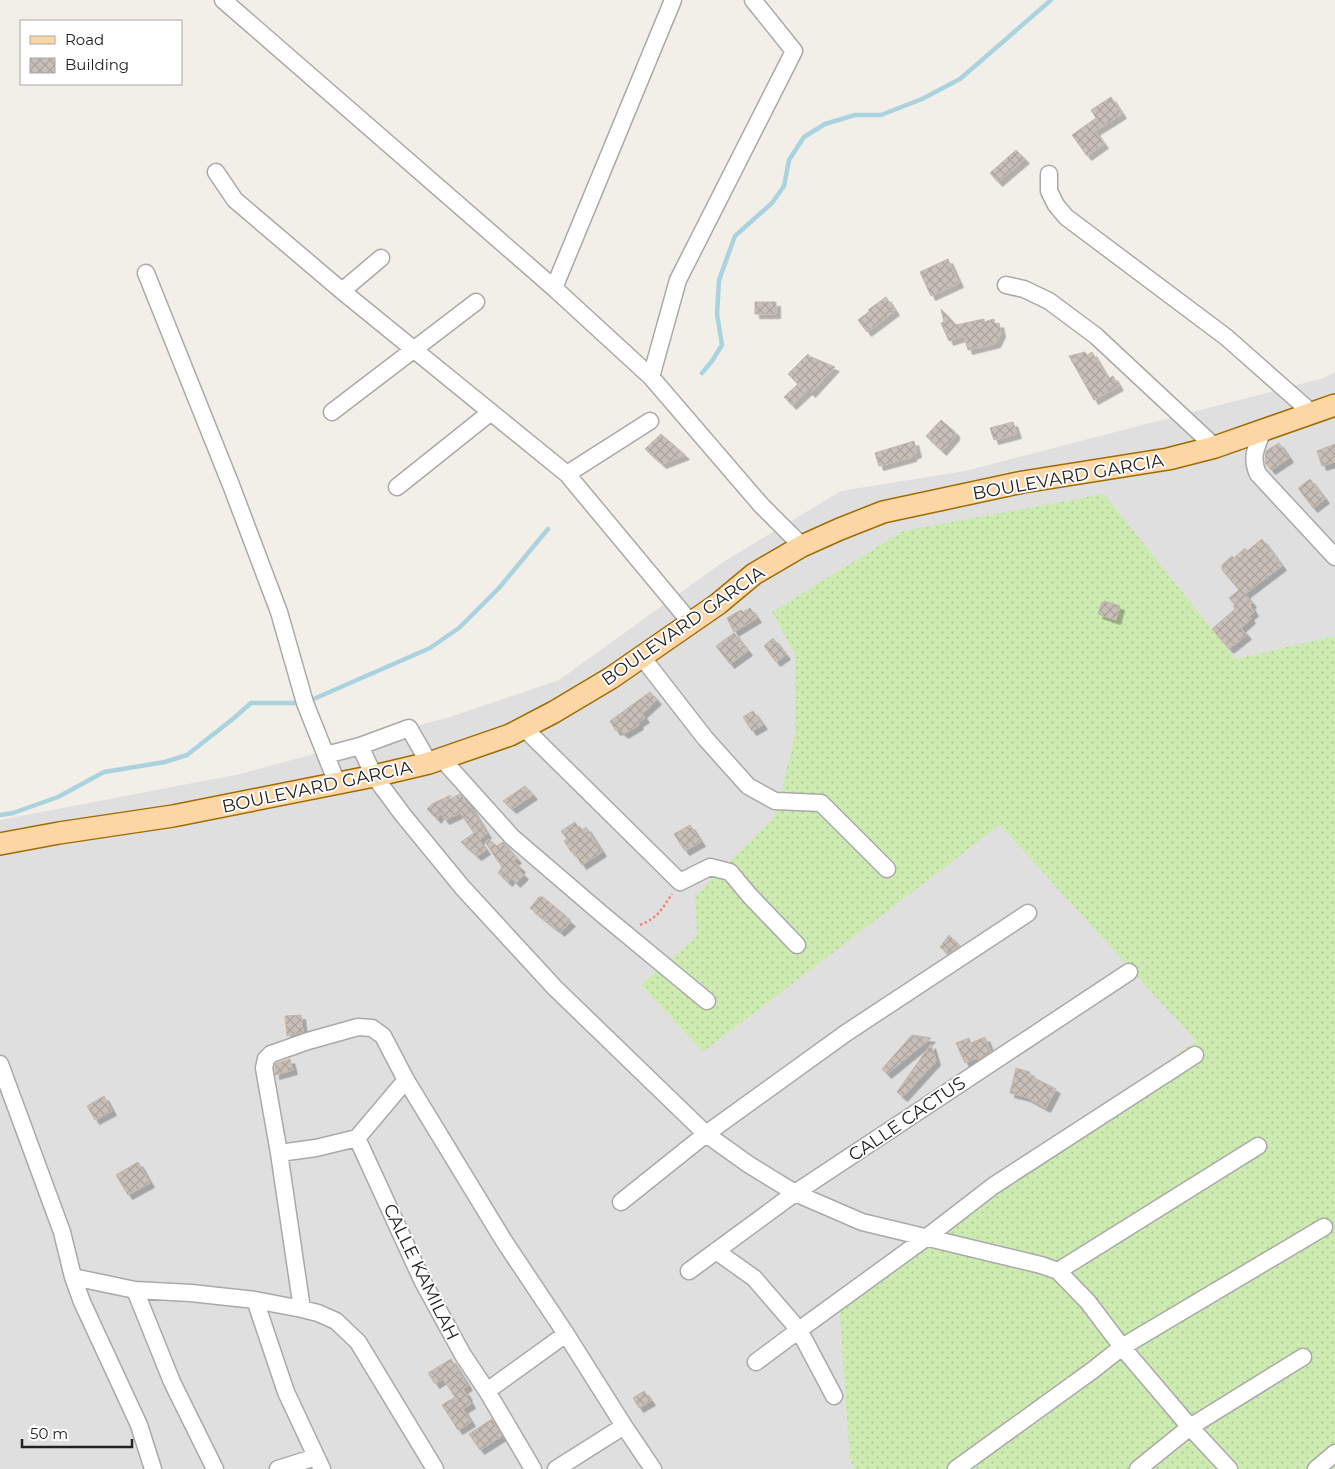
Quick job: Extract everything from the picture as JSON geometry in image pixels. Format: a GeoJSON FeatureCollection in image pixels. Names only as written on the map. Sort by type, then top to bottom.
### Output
{"type":"FeatureCollection","features":[{"type":"Feature","properties":{"kind":"main road","name":"BOULEVARD GARCIA"},"geometry":{"type":"LineString","coordinates":[[0,844],[173,816],[374,776],[436,761],[510,735],[611,678],[718,604],[754,574],[802,546],[840,528],[883,512],[1022,482],[1168,459],[1215,447],[1335,405]]}},
{"type":"Feature","properties":{"kind":"street"},"geometry":{"type":"LineString","coordinates":[[224,0],[554,288],[651,378],[762,505],[802,546]]}},
{"type":"Feature","properties":{"kind":"street"},"geometry":{"type":"LineString","coordinates":[[554,288],[672,0]]}},
{"type":"Feature","properties":{"kind":"street"},"geometry":{"type":"LineString","coordinates":[[651,378],[678,280],[794,51],[753,0]]}},
{"type":"Feature","properties":{"kind":"street"},"geometry":{"type":"LineString","coordinates":[[216,172],[235,200],[342,291],[567,474],[691,623]]}},
{"type":"Feature","properties":{"kind":"street"},"geometry":{"type":"LineString","coordinates":[[1049,174],[1050,191],[1056,205],[1066,217],[1226,337],[1312,413]]}},
{"type":"Feature","properties":{"kind":"street"},"geometry":{"type":"LineString","coordinates":[[342,291],[381,258]]}},
{"type":"Feature","properties":{"kind":"street"},"geometry":{"type":"LineString","coordinates":[[146,272],[276,603],[305,703],[337,783]]}},
{"type":"Feature","properties":{"kind":"street"},"geometry":{"type":"LineString","coordinates":[[1006,285],[1024,289],[1049,301],[1096,336],[1215,447]]}},
{"type":"Feature","properties":{"kind":"street"},"geometry":{"type":"LineString","coordinates":[[332,412],[476,302]]}},
{"type":"Feature","properties":{"kind":"street"},"geometry":{"type":"LineString","coordinates":[[397,488],[491,412]]}},
{"type":"Feature","properties":{"kind":"street"},"geometry":{"type":"LineString","coordinates":[[567,474],[650,421]]}},
{"type":"Feature","properties":{"kind":"street"},"geometry":{"type":"LineString","coordinates":[[1263,430],[1254,456],[1254,466],[1258,474],[1335,558]]}},
{"type":"Feature","properties":{"kind":"street"},"geometry":{"type":"LineString","coordinates":[[642,657],[705,738],[748,786],[775,800],[821,803],[887,869]]}},
{"type":"Feature","properties":{"kind":"street"},"geometry":{"type":"LineString","coordinates":[[326,755],[360,746],[409,728],[436,761],[512,837],[707,1001]]}},
{"type":"Feature","properties":{"kind":"street"},"geometry":{"type":"LineString","coordinates":[[524,728],[680,882],[710,867],[730,872],[797,945]]}},
{"type":"Feature","properties":{"kind":"street"},"geometry":{"type":"LineString","coordinates":[[360,746],[374,776],[403,815],[462,887],[548,981],[706,1134],[795,1194],[862,1222],[1058,1271],[1088,1302],[1122,1347],[1190,1427],[1229,1469]]}},
{"type":"Feature","properties":{"kind":"street"},"geometry":{"type":"LineString","coordinates":[[622,1202],[706,1134],[846,1033],[1028,913]]}},
{"type":"Feature","properties":{"kind":"street","name":"CALLE CACTUS"},"geometry":{"type":"LineString","coordinates":[[689,1271],[795,1194],[1129,972]]}},
{"type":"Feature","properties":{"kind":"street"},"geometry":{"type":"LineString","coordinates":[[302,1308],[279,1153],[264,1068],[266,1059],[271,1054],[308,1041],[358,1028],[372,1028],[383,1036],[406,1080],[504,1241],[653,1469]]}},
{"type":"Feature","properties":{"kind":"street"},"geometry":{"type":"LineString","coordinates":[[756,1362],[992,1186],[1195,1055]]}},
{"type":"Feature","properties":{"kind":"street"},"geometry":{"type":"LineString","coordinates":[[0,1064],[62,1232],[73,1277],[82,1302],[139,1425],[153,1469]]}},
{"type":"Feature","properties":{"kind":"street"},"geometry":{"type":"LineString","coordinates":[[279,1153],[316,1148],[357,1138],[406,1080]]}},
{"type":"Feature","properties":{"kind":"street","name":"CALLE KAMILAH"},"geometry":{"type":"LineString","coordinates":[[357,1138],[424,1282],[463,1355],[487,1390],[534,1469]]}},
{"type":"Feature","properties":{"kind":"street"},"geometry":{"type":"LineString","coordinates":[[1058,1271],[1258,1146]]}},
{"type":"Feature","properties":{"kind":"street"},"geometry":{"type":"LineString","coordinates":[[956,1469],[1122,1347],[1324,1227]]}},
{"type":"Feature","properties":{"kind":"street"},"geometry":{"type":"LineString","coordinates":[[716,1251],[754,1278],[799,1330],[834,1396]]}},
{"type":"Feature","properties":{"kind":"street"},"geometry":{"type":"LineString","coordinates":[[73,1277],[135,1290],[191,1293],[255,1300],[302,1308],[336,1320],[358,1342],[436,1469]]}},
{"type":"Feature","properties":{"kind":"street"},"geometry":{"type":"LineString","coordinates":[[135,1290],[172,1382],[215,1469]]}},
{"type":"Feature","properties":{"kind":"street"},"geometry":{"type":"LineString","coordinates":[[255,1300],[286,1392],[319,1463],[278,1469]]}},
{"type":"Feature","properties":{"kind":"street"},"geometry":{"type":"LineString","coordinates":[[487,1390],[566,1334]]}},
{"type":"Feature","properties":{"kind":"street"},"geometry":{"type":"LineString","coordinates":[[1138,1469],[1190,1427],[1304,1357]]}},
{"type":"Feature","properties":{"kind":"street"},"geometry":{"type":"LineString","coordinates":[[556,1469],[624,1426]]}},
{"type":"Feature","properties":{"kind":"street"},"geometry":{"type":"LineString","coordinates":[[1316,1469],[1335,1453]]}},
{"type":"Feature","properties":{"kind":"path"},"geometry":{"type":"LineString","coordinates":[[622,930],[652,920],[660,913],[680,882]]}},
{"type":"Feature","properties":{"kind":"shaded area"},"geometry":{"type":"Polygon","coordinates":[[[1335,372],[1335,1469],[0,1469],[0,820],[240,774],[450,717],[559,680],[723,562],[841,491],[965,471],[1324,378],[1335,372]]]}},
{"type":"Feature","properties":{"kind":"green space"},"geometry":{"type":"Polygon","coordinates":[[[1104,494],[1236,659],[1335,636],[1335,1469],[854,1469],[850,1460],[839,1303],[880,1266],[1196,1041],[1000,825],[703,1052],[641,985],[697,936],[695,896],[776,815],[795,735],[795,654],[772,612],[903,531],[1104,494]]]}},
{"type":"Feature","properties":{"kind":"building"},"geometry":{"type":"Polygon","coordinates":[[[1111,97],[1122,114],[1095,131],[1104,144],[1087,156],[1072,135],[1096,118],[1091,110],[1111,97]]]}},
{"type":"Feature","properties":{"kind":"building"},"geometry":{"type":"Polygon","coordinates":[[[1016,150],[1025,159],[998,182],[990,173],[1016,150]]]}},
{"type":"Feature","properties":{"kind":"building"},"geometry":{"type":"Polygon","coordinates":[[[948,259],[959,283],[931,296],[920,272],[948,259]]]}},
{"type":"Feature","properties":{"kind":"building"},"geometry":{"type":"Polygon","coordinates":[[[886,297],[895,311],[867,332],[858,320],[886,297]]]}},
{"type":"Feature","properties":{"kind":"building"},"geometry":{"type":"Polygon","coordinates":[[[755,302],[776,302],[776,314],[755,314],[755,302]]]}},
{"type":"Feature","properties":{"kind":"building"},"geometry":{"type":"Polygon","coordinates":[[[941,309],[956,325],[984,319],[984,322],[994,319],[995,324],[999,323],[1001,333],[996,343],[968,350],[964,336],[949,341],[941,323],[944,322],[941,309]]]}},
{"type":"Feature","properties":{"kind":"building"},"geometry":{"type":"Polygon","coordinates":[[[1085,352],[1087,355],[1092,352],[1108,379],[1113,376],[1119,386],[1094,400],[1069,356],[1085,352]]]}},
{"type":"Feature","properties":{"kind":"building"},"geometry":{"type":"Polygon","coordinates":[[[808,354],[835,367],[811,393],[808,390],[792,405],[784,397],[798,384],[788,374],[808,354]]]}},
{"type":"Feature","properties":{"kind":"building"},"geometry":{"type":"Polygon","coordinates":[[[941,420],[955,432],[955,436],[942,451],[926,436],[941,420]]]}},
{"type":"Feature","properties":{"kind":"building"},"geometry":{"type":"Polygon","coordinates":[[[1013,422],[1017,434],[994,440],[990,428],[1013,422]]]}},
{"type":"Feature","properties":{"kind":"building"},"geometry":{"type":"Polygon","coordinates":[[[661,434],[685,455],[662,464],[645,449],[661,434]]]}},
{"type":"Feature","properties":{"kind":"building"},"geometry":{"type":"Polygon","coordinates":[[[914,441],[917,453],[912,455],[912,457],[879,466],[875,453],[914,441]]]}},
{"type":"Feature","properties":{"kind":"building"},"geometry":{"type":"Polygon","coordinates":[[[1279,443],[1289,458],[1271,470],[1265,463],[1266,451],[1279,443]]]}},
{"type":"Feature","properties":{"kind":"building"},"geometry":{"type":"Polygon","coordinates":[[[1335,444],[1335,462],[1322,466],[1317,451],[1335,444]]]}},
{"type":"Feature","properties":{"kind":"building"},"geometry":{"type":"Polygon","coordinates":[[[1310,479],[1325,499],[1313,508],[1298,488],[1310,479]]]}},
{"type":"Feature","properties":{"kind":"building"},"geometry":{"type":"Polygon","coordinates":[[[1262,539],[1282,566],[1245,594],[1252,603],[1250,605],[1254,612],[1249,616],[1251,619],[1241,628],[1247,635],[1229,649],[1212,629],[1235,609],[1233,606],[1235,605],[1229,598],[1239,590],[1222,570],[1222,565],[1232,556],[1234,558],[1245,548],[1247,551],[1262,539]]]}},
{"type":"Feature","properties":{"kind":"building"},"geometry":{"type":"Polygon","coordinates":[[[1104,601],[1120,606],[1116,620],[1098,614],[1104,601]]]}},
{"type":"Feature","properties":{"kind":"building"},"geometry":{"type":"Polygon","coordinates":[[[750,608],[757,618],[734,632],[727,618],[741,610],[743,612],[750,608]]]}},
{"type":"Feature","properties":{"kind":"building"},"geometry":{"type":"Polygon","coordinates":[[[734,633],[748,651],[730,664],[716,646],[734,633]]]}},
{"type":"Feature","properties":{"kind":"building"},"geometry":{"type":"Polygon","coordinates":[[[773,638],[786,655],[776,662],[764,646],[773,638]]]}},
{"type":"Feature","properties":{"kind":"building"},"geometry":{"type":"Polygon","coordinates":[[[650,692],[657,700],[642,714],[645,718],[638,723],[639,725],[624,734],[619,730],[616,731],[610,721],[650,692]]]}},
{"type":"Feature","properties":{"kind":"building"},"geometry":{"type":"Polygon","coordinates":[[[753,711],[763,725],[752,731],[743,717],[753,711]]]}},
{"type":"Feature","properties":{"kind":"building"},"geometry":{"type":"Polygon","coordinates":[[[525,786],[533,795],[512,809],[503,801],[525,786]]]}},
{"type":"Feature","properties":{"kind":"building"},"geometry":{"type":"Polygon","coordinates":[[[460,794],[467,801],[487,834],[479,840],[486,850],[477,856],[461,842],[474,833],[460,813],[445,820],[440,813],[437,819],[427,809],[432,804],[451,795],[448,800],[460,794]]]}},
{"type":"Feature","properties":{"kind":"building"},"geometry":{"type":"Polygon","coordinates":[[[575,822],[582,830],[586,827],[602,852],[582,865],[564,841],[567,839],[561,831],[575,822]]]}},
{"type":"Feature","properties":{"kind":"building"},"geometry":{"type":"Polygon","coordinates":[[[690,825],[701,842],[685,851],[674,834],[690,825]]]}},
{"type":"Feature","properties":{"kind":"building"},"geometry":{"type":"Polygon","coordinates":[[[488,839],[497,846],[503,842],[517,859],[513,861],[521,868],[519,870],[524,875],[516,883],[511,878],[508,882],[498,873],[502,867],[485,842],[488,839]]]}},
{"type":"Feature","properties":{"kind":"building"},"geometry":{"type":"Polygon","coordinates":[[[539,897],[543,897],[571,922],[560,932],[530,908],[539,897]]]}},
{"type":"Feature","properties":{"kind":"building"},"geometry":{"type":"Polygon","coordinates":[[[949,935],[960,946],[948,954],[940,947],[949,935]]]}},
{"type":"Feature","properties":{"kind":"building"},"geometry":{"type":"Polygon","coordinates":[[[301,1015],[303,1032],[287,1036],[285,1016],[301,1015]]]}},
{"type":"Feature","properties":{"kind":"building"},"geometry":{"type":"Polygon","coordinates":[[[912,1035],[931,1038],[887,1074],[882,1069],[912,1035]]]}},
{"type":"Feature","properties":{"kind":"building"},"geometry":{"type":"Polygon","coordinates":[[[985,1037],[991,1052],[978,1060],[977,1058],[965,1063],[956,1043],[969,1038],[971,1043],[985,1037]]]}},
{"type":"Feature","properties":{"kind":"building"},"geometry":{"type":"Polygon","coordinates":[[[931,1044],[936,1061],[903,1097],[897,1092],[931,1044]]]}},
{"type":"Feature","properties":{"kind":"building"},"geometry":{"type":"Polygon","coordinates":[[[290,1059],[293,1070],[275,1075],[275,1064],[290,1059]]]}},
{"type":"Feature","properties":{"kind":"building"},"geometry":{"type":"Polygon","coordinates":[[[1016,1068],[1030,1072],[1029,1075],[1056,1089],[1046,1108],[1026,1097],[1010,1093],[1016,1068]]]}},
{"type":"Feature","properties":{"kind":"building"},"geometry":{"type":"Polygon","coordinates":[[[104,1096],[112,1111],[95,1120],[87,1106],[104,1096]]]}},
{"type":"Feature","properties":{"kind":"building"},"geometry":{"type":"Polygon","coordinates":[[[138,1162],[150,1183],[128,1195],[116,1175],[138,1162]]]}},
{"type":"Feature","properties":{"kind":"building"},"geometry":{"type":"Polygon","coordinates":[[[451,1359],[468,1386],[463,1389],[471,1404],[463,1409],[471,1422],[458,1430],[442,1405],[455,1397],[443,1379],[435,1384],[428,1373],[451,1359]]]}},
{"type":"Feature","properties":{"kind":"building"},"geometry":{"type":"Polygon","coordinates":[[[644,1391],[651,1401],[639,1408],[633,1398],[644,1391]]]}},
{"type":"Feature","properties":{"kind":"building"},"geometry":{"type":"Polygon","coordinates":[[[492,1419],[502,1436],[480,1450],[469,1434],[492,1419]]]}},
{"type":"Feature","properties":{"kind":"waterway"},"geometry":{"type":"LineString","coordinates":[[702,373],[722,345],[717,314],[719,280],[735,236],[772,203],[784,186],[789,160],[804,137],[825,124],[855,115],[881,115],[922,99],[960,79],[1051,0]]}},
{"type":"Feature","properties":{"kind":"waterway"},"geometry":{"type":"LineString","coordinates":[[309,701],[430,648],[459,628],[499,588],[548,529]]}},
{"type":"Feature","properties":{"kind":"waterway"},"geometry":{"type":"LineString","coordinates":[[0,815],[13,813],[58,797],[104,772],[165,762],[187,755],[251,703],[301,703]]}}]}
